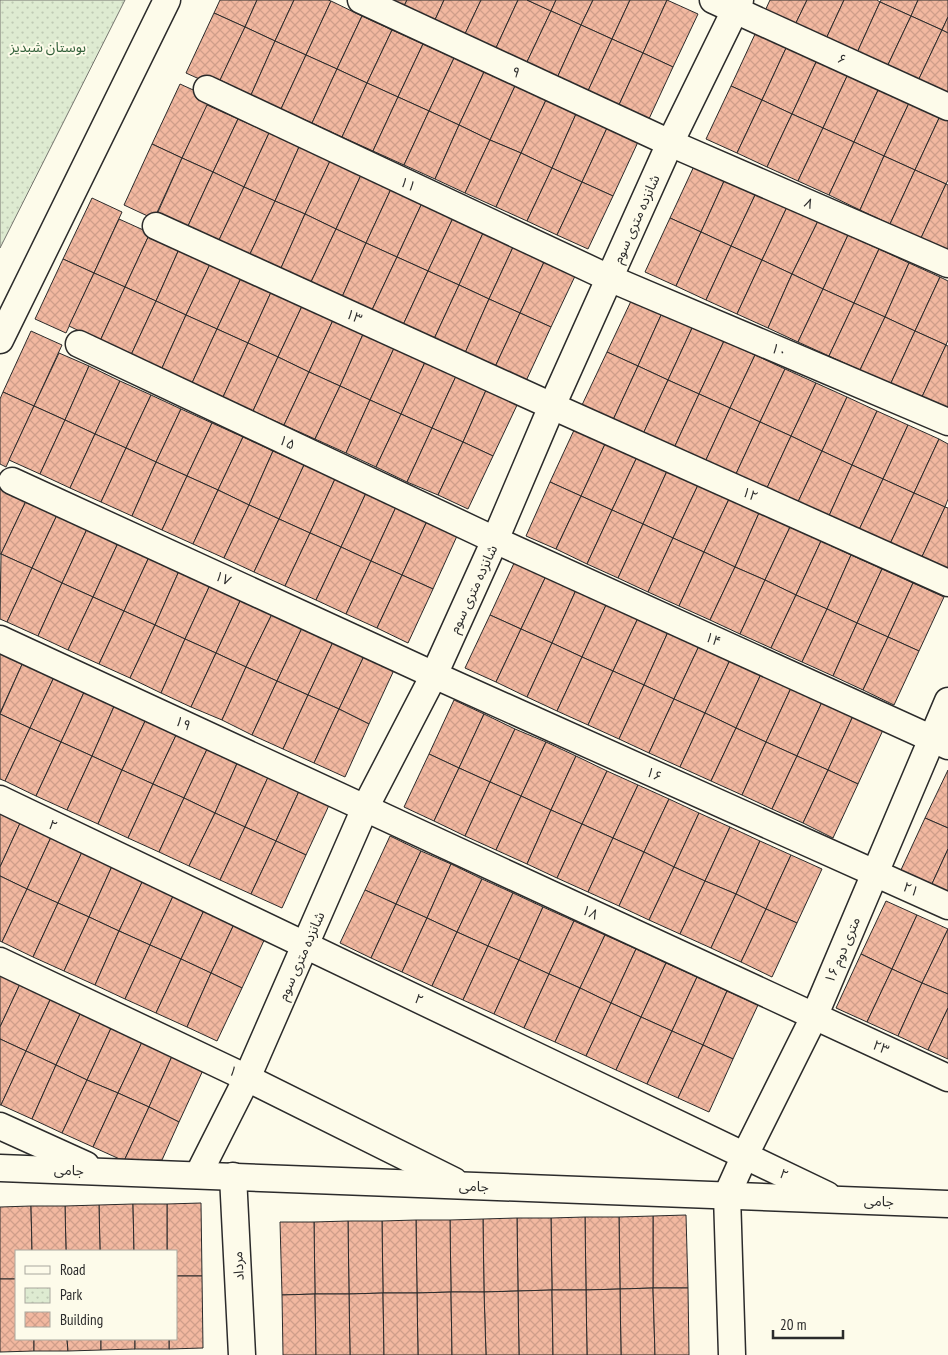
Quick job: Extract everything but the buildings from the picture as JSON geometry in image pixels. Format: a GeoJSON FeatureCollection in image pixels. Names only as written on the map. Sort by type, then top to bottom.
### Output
{"type":"FeatureCollection","features":[{"type":"Feature","properties":{"kind":"street"},"geometry":{"type":"LineString","coordinates":[[0,340],[168,0]]}},
{"type":"Feature","properties":{"kind":"street","name":"۹"},"geometry":{"type":"LineString","coordinates":[[361,0],[670,143]]}},
{"type":"Feature","properties":{"kind":"street","name":"شانزده متری سوم"},"geometry":{"type":"LineString","coordinates":[[198,1175],[248,1078],[365,808],[434,675],[670,143],[729,3]]}},
{"type":"Feature","properties":{"kind":"street","name":"۶"},"geometry":{"type":"LineString","coordinates":[[729,3],[948,107]]}},
{"type":"Feature","properties":{"kind":"street","name":"۱۱"},"geometry":{"type":"LineString","coordinates":[[207,89],[610,278]]}},
{"type":"Feature","properties":{"kind":"street","name":"۸"},"geometry":{"type":"LineString","coordinates":[[670,143],[948,264]]}},
{"type":"Feature","properties":{"kind":"street","name":"۱۳"},"geometry":{"type":"LineString","coordinates":[[156,226],[552,406]]}},
{"type":"Feature","properties":{"kind":"street","name":"۱۰"},"geometry":{"type":"LineString","coordinates":[[610,278],[948,422]]}},
{"type":"Feature","properties":{"kind":"street","name":"۱۵"},"geometry":{"type":"LineString","coordinates":[[78,344],[495,540]]}},
{"type":"Feature","properties":{"kind":"street","name":"۱۲"},"geometry":{"type":"LineString","coordinates":[[552,406],[948,583]]}},
{"type":"Feature","properties":{"kind":"street","name":"۱۷"},"geometry":{"type":"LineString","coordinates":[[12,481],[434,675]]}},
{"type":"Feature","properties":{"kind":"street","name":"۱۴"},"geometry":{"type":"LineString","coordinates":[[495,540],[940,742]]}},
{"type":"Feature","properties":{"kind":"street","name":"۱۹"},"geometry":{"type":"LineString","coordinates":[[0,639],[365,808]]}},
{"type":"Feature","properties":{"kind":"street","name":"۱۶"},"geometry":{"type":"LineString","coordinates":[[434,675],[875,872]]}},
{"type":"Feature","properties":{"kind":"street","name":"۱۶ متری دوم"},"geometry":{"type":"LineString","coordinates":[[728,1196],[745,1156],[814,1016],[875,872],[940,742],[948,701]]}},
{"type":"Feature","properties":{"kind":"street","name":"۲"},"geometry":{"type":"LineString","coordinates":[[0,799],[837,1200]]}},
{"type":"Feature","properties":{"kind":"street","name":"۱۸"},"geometry":{"type":"LineString","coordinates":[[365,808],[814,1016]]}},
{"type":"Feature","properties":{"kind":"street","name":"۲۱"},"geometry":{"type":"LineString","coordinates":[[875,872],[948,906]]}},
{"type":"Feature","properties":{"kind":"street","name":"۱"},"geometry":{"type":"LineString","coordinates":[[0,961],[248,1078],[463,1185]]}},
{"type":"Feature","properties":{"kind":"street","name":"۲۳"},"geometry":{"type":"LineString","coordinates":[[814,1016],[948,1078]]}},
{"type":"Feature","properties":{"kind":"street"},"geometry":{"type":"LineString","coordinates":[[0,1126],[99,1171]]}},
{"type":"Feature","properties":{"kind":"street","name":"جامی"},"geometry":{"type":"LineString","coordinates":[[0,1168],[948,1204]]}},
{"type":"Feature","properties":{"kind":"street","name":"مرداد"},"geometry":{"type":"LineString","coordinates":[[233,1176],[242,1355]]}},
{"type":"Feature","properties":{"kind":"street"},"geometry":{"type":"LineString","coordinates":[[728,1196],[732,1355]]}},
{"type":"Feature","properties":{"kind":"green space","name":"بوستان شبدیز"},"geometry":{"type":"Polygon","coordinates":[[[0,0],[125,0],[0,248],[0,0]]]}}]}
